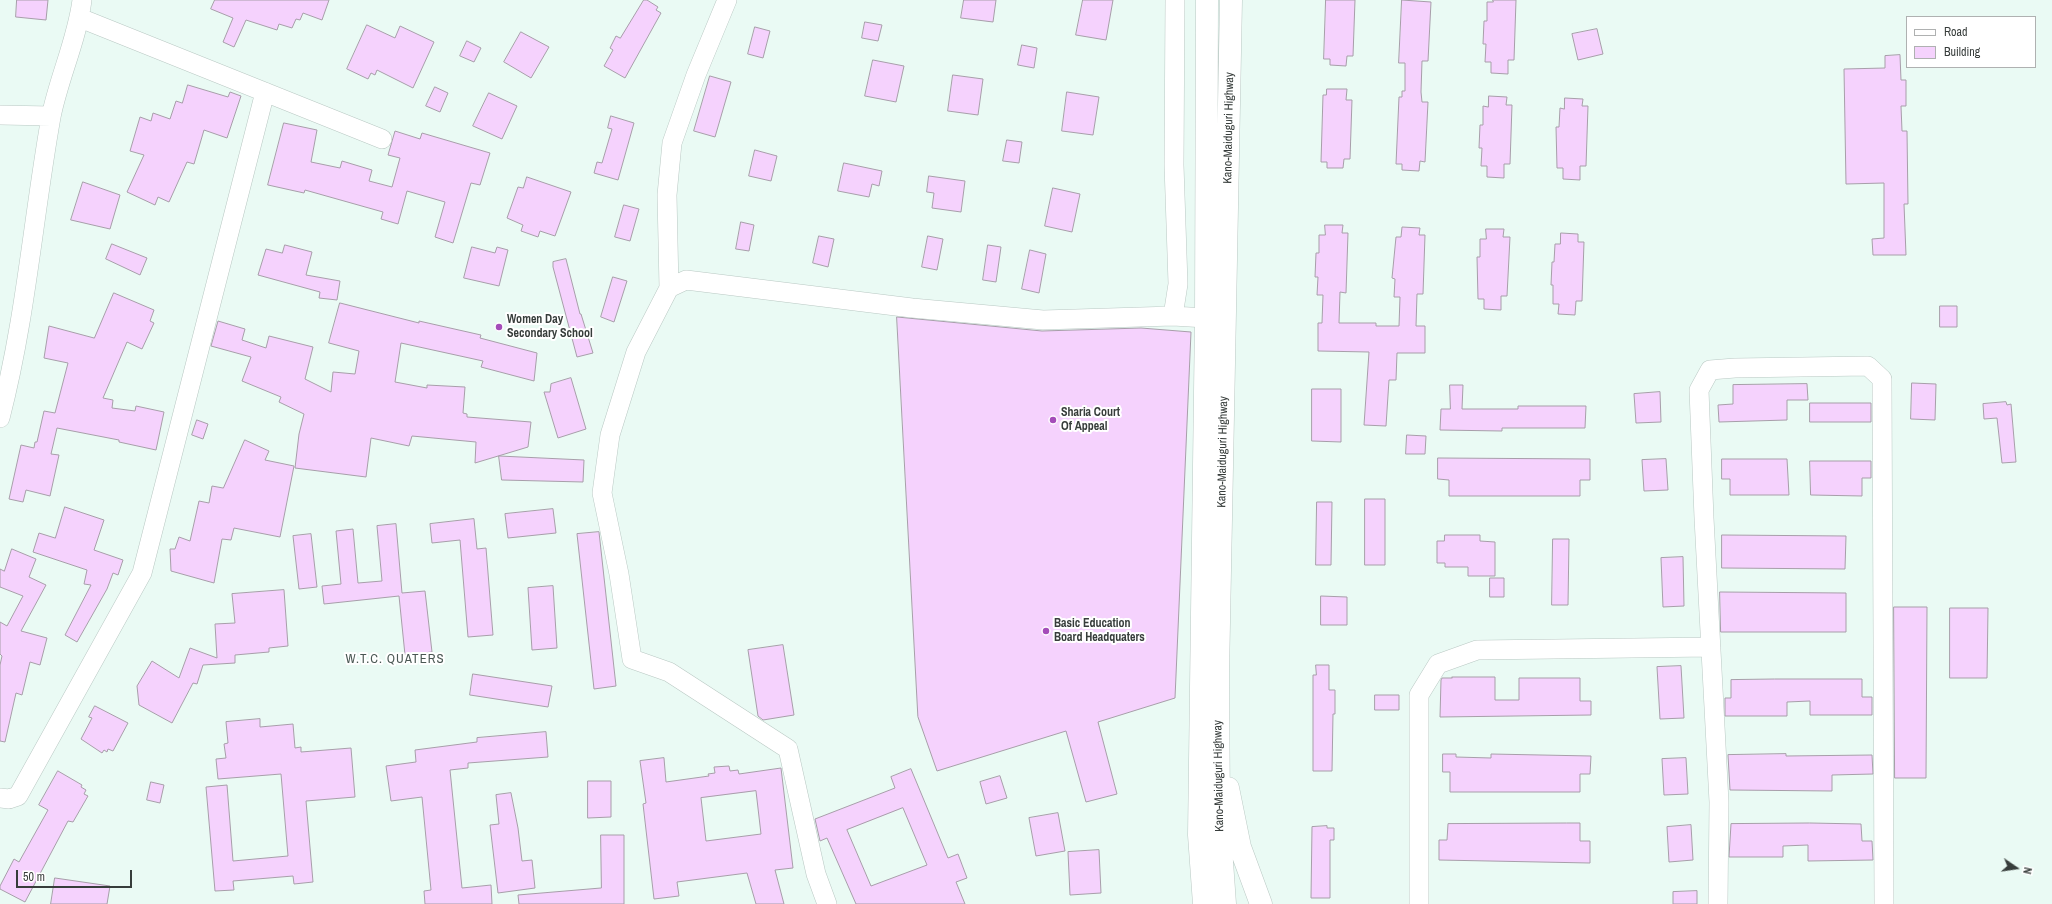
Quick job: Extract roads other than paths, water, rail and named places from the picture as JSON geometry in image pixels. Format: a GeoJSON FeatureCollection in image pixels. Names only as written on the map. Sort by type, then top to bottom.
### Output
{"type":"FeatureCollection","features":[{"type":"Feature","properties":{"kind":"highway","name":"Kano-Maiduguri Highway"},"geometry":{"type":"LineString","coordinates":[[1204,904],[1198,834],[1206,318],[1207,0]]}},
{"type":"Feature","properties":{"kind":"highway","name":"Kano-Maiduguri Highway"},"geometry":{"type":"LineString","coordinates":[[1225,904],[1218,819],[1218,742],[1231,0]]}},
{"type":"Feature","properties":{"kind":"highway"},"geometry":{"type":"LineString","coordinates":[[1218,742],[1240,847],[1261,904]]}},
{"type":"Feature","properties":{"kind":"street"},"geometry":{"type":"LineString","coordinates":[[727,0],[696,75],[672,143],[667,195],[669,288],[636,352],[610,435],[602,493],[619,574],[632,659],[669,672],[788,749],[816,874],[827,904]]}},
{"type":"Feature","properties":{"kind":"street"},"geometry":{"type":"LineString","coordinates":[[1173,316],[1178,284],[1174,165],[1175,0]]}},
{"type":"Feature","properties":{"kind":"street"},"geometry":{"type":"LineString","coordinates":[[0,418],[5,383],[24,308],[51,116],[81,9],[264,92],[382,139]]}},
{"type":"Feature","properties":{"kind":"street"},"geometry":{"type":"LineString","coordinates":[[0,798],[10,799],[18,796],[142,573],[264,92]]}},
{"type":"Feature","properties":{"kind":"street"},"geometry":{"type":"LineString","coordinates":[[0,115],[51,116]]}},
{"type":"Feature","properties":{"kind":"street"},"geometry":{"type":"LineString","coordinates":[[669,288],[686,280],[912,308],[1043,320],[1173,316],[1206,318]]}},
{"type":"Feature","properties":{"kind":"street"},"geometry":{"type":"LineString","coordinates":[[1718,904],[1719,802],[1699,390],[1710,370],[1735,368],[1868,366],[1882,379],[1884,904]]}},
{"type":"Feature","properties":{"kind":"street"},"geometry":{"type":"LineString","coordinates":[[1418,904],[1419,695],[1438,664],[1477,650],[1711,647]]}},
{"type":"Feature","properties":{"kind":"place","name":"Women Day Secondary School"},"geometry":{"type":"Point","coordinates":[499,327]}},
{"type":"Feature","properties":{"kind":"place","name":"Sharia Court Of Appeal"},"geometry":{"type":"Point","coordinates":[1053,420]}},
{"type":"Feature","properties":{"kind":"place","name":"Basic Education Board Headquaters"},"geometry":{"type":"Point","coordinates":[1046,631]}},
{"type":"Feature","properties":{"kind":"district","name":"W.T.C. QUATERS"},"geometry":{"type":"Point","coordinates":[395,660]}}]}
